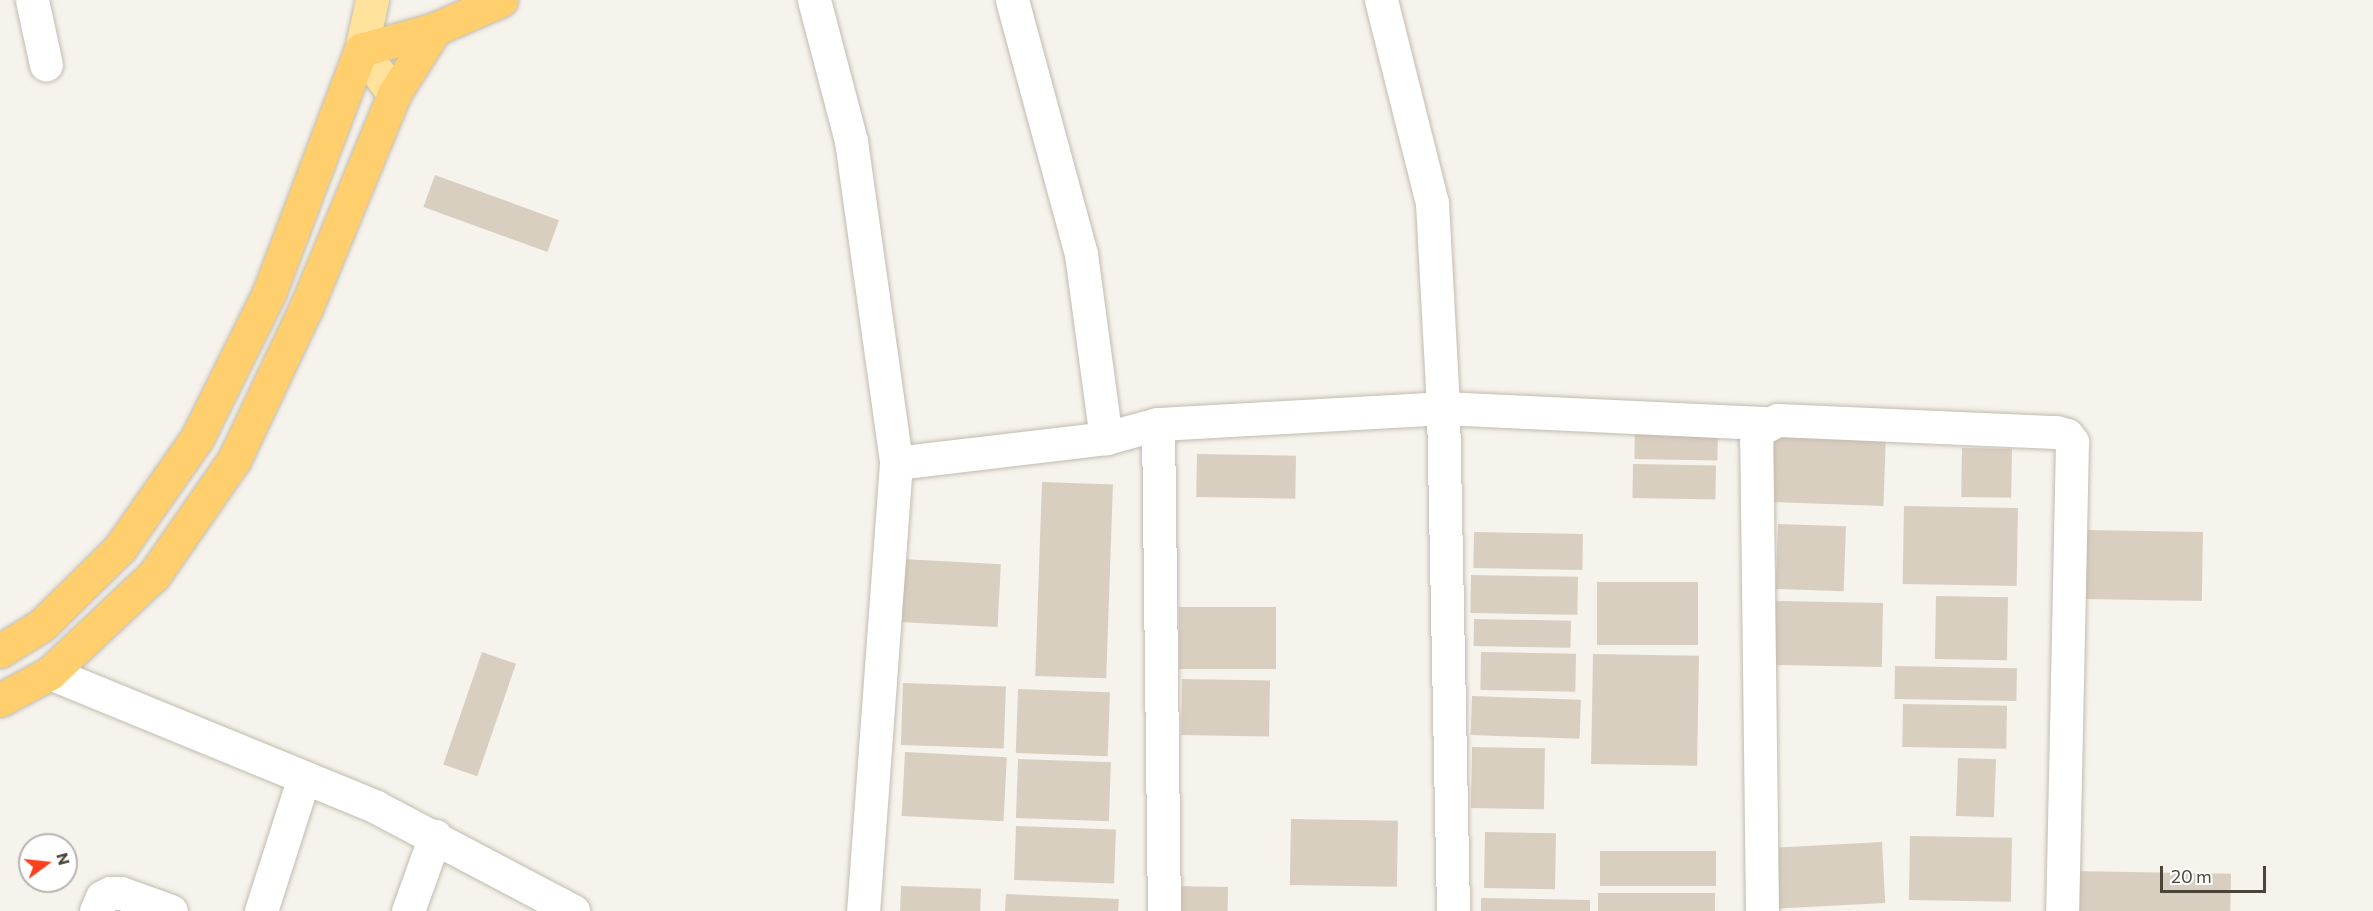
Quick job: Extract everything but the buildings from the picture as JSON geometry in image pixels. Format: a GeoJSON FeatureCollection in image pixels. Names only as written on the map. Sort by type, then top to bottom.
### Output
{"type":"FeatureCollection","features":[{"type":"Feature","properties":{"kind":"highway"},"geometry":{"type":"LineString","coordinates":[[0,651],[42,625],[120,548],[197,438],[269,293],[361,50],[435,29],[501,0]]}},
{"type":"Feature","properties":{"kind":"highway"},"geometry":{"type":"LineString","coordinates":[[0,700],[50,673],[154,575],[234,460],[306,308],[394,94],[435,29]]}},
{"type":"Feature","properties":{"kind":"main road"},"geometry":{"type":"LineString","coordinates":[[372,0],[361,50],[394,94]]}},
{"type":"Feature","properties":{"kind":"street"},"geometry":{"type":"LineString","coordinates":[[32,0],[46,65]]}},
{"type":"Feature","properties":{"kind":"street"},"geometry":{"type":"LineString","coordinates":[[814,0],[851,141],[896,463],[863,911]]}},
{"type":"Feature","properties":{"kind":"street"},"geometry":{"type":"LineString","coordinates":[[1012,0],[1082,254],[1106,438]]}},
{"type":"Feature","properties":{"kind":"street"},"geometry":{"type":"LineString","coordinates":[[1380,0],[1432,203],[1443,408],[1453,911]]}},
{"type":"Feature","properties":{"kind":"street"},"geometry":{"type":"LineString","coordinates":[[896,463],[1106,438],[1158,424],[1443,408],[1767,423],[1778,420],[2056,432],[2067,435],[2072,442],[2062,911]]}},
{"type":"Feature","properties":{"kind":"street"},"geometry":{"type":"LineString","coordinates":[[1762,911],[1756,443],[1758,430],[1767,423]]}},
{"type":"Feature","properties":{"kind":"street"},"geometry":{"type":"LineString","coordinates":[[1158,424],[1164,911]]}},
{"type":"Feature","properties":{"kind":"street"},"geometry":{"type":"LineString","coordinates":[[50,673],[303,780],[376,807],[435,836],[570,910]]}},
{"type":"Feature","properties":{"kind":"street"},"geometry":{"type":"LineString","coordinates":[[261,911],[303,780]]}},
{"type":"Feature","properties":{"kind":"street"},"geometry":{"type":"LineString","coordinates":[[408,911],[435,836]]}},
{"type":"Feature","properties":{"kind":"street"},"geometry":{"type":"LineString","coordinates":[[96,911],[102,897],[111,893],[171,911]]}}]}
